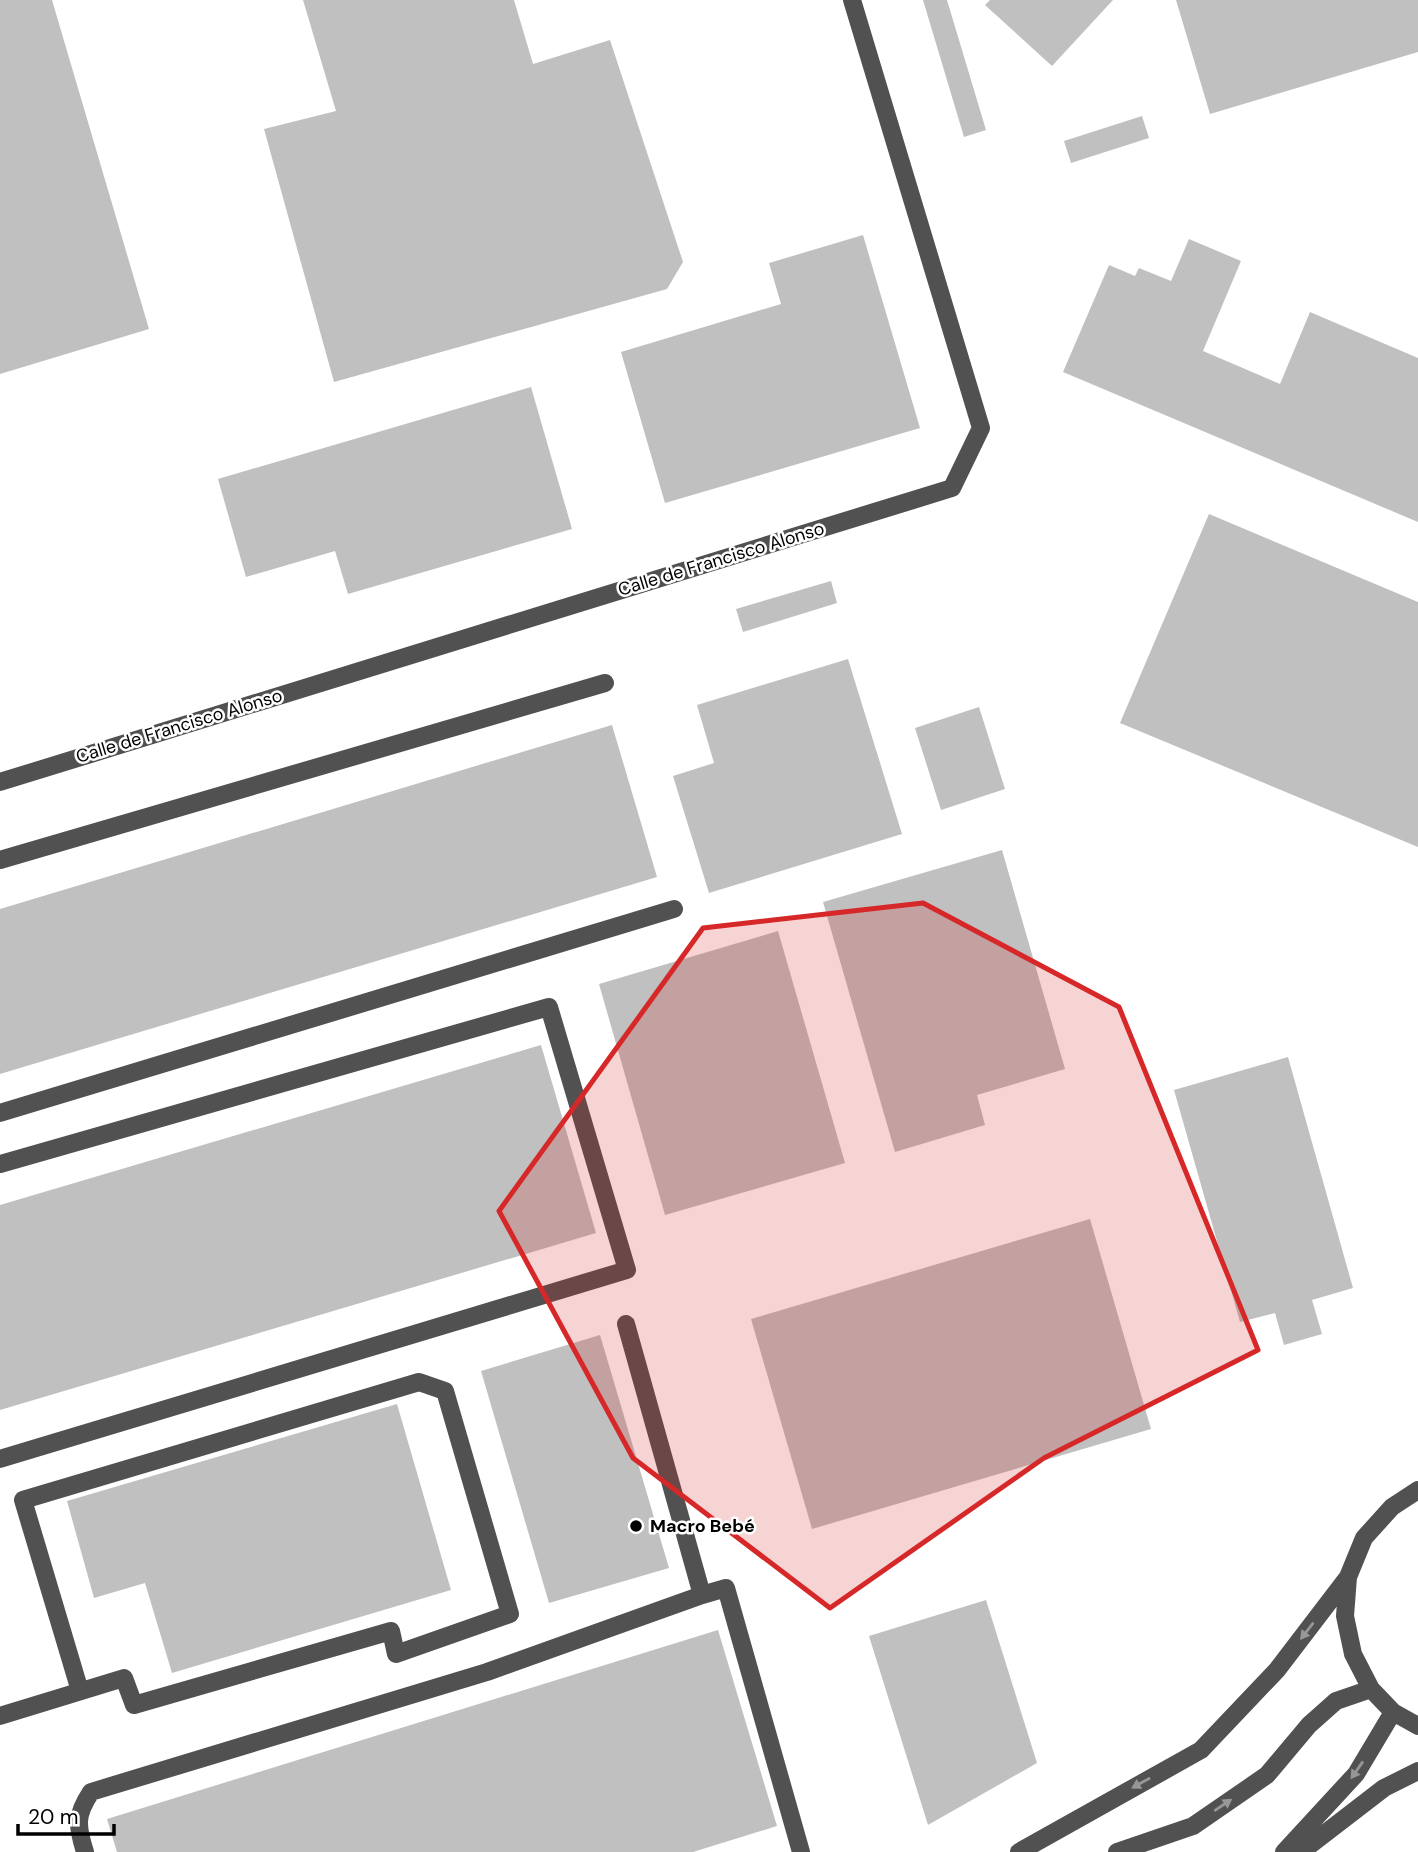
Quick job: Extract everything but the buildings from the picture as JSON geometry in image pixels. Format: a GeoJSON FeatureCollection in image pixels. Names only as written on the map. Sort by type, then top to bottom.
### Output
{"type":"FeatureCollection","features":[{"type":"Feature","properties":{"kind":"street","name":"Calle de Francisco Alonso"},"geometry":{"type":"LineString","coordinates":[[0,782],[952,488],[981,428],[852,0]]}},
{"type":"Feature","properties":{"kind":"street"},"geometry":{"type":"LineString","coordinates":[[0,860],[605,683]]}},
{"type":"Feature","properties":{"kind":"street"},"geometry":{"type":"LineString","coordinates":[[0,1113],[674,909]]}},
{"type":"Feature","properties":{"kind":"street"},"geometry":{"type":"LineString","coordinates":[[0,1164],[549,1007],[627,1270],[0,1459]]}},
{"type":"Feature","properties":{"kind":"street"},"geometry":{"type":"LineString","coordinates":[[626,1324],[702,1595]]}},
{"type":"Feature","properties":{"kind":"street"},"geometry":{"type":"LineString","coordinates":[[0,1716],[124,1678],[134,1705],[391,1631],[396,1654],[510,1615],[445,1391],[419,1382],[23,1500],[80,1691]]}},
{"type":"Feature","properties":{"kind":"street"},"geometry":{"type":"LineString","coordinates":[[1019,1852],[1200,1750],[1276,1670],[1348,1577],[1364,1538],[1392,1507],[1418,1490]]}},
{"type":"Feature","properties":{"kind":"street"},"geometry":{"type":"LineString","coordinates":[[1348,1577],[1345,1616],[1353,1654],[1371,1689],[1393,1712],[1418,1726]]}},
{"type":"Feature","properties":{"kind":"street"},"geometry":{"type":"LineString","coordinates":[[85,1852],[78,1829],[82,1806],[91,1792],[487,1672],[726,1588],[801,1852]]}},
{"type":"Feature","properties":{"kind":"street"},"geometry":{"type":"LineString","coordinates":[[1117,1852],[1193,1826],[1267,1775],[1309,1725],[1336,1701],[1371,1689]]}},
{"type":"Feature","properties":{"kind":"street"},"geometry":{"type":"LineString","coordinates":[[1284,1852],[1356,1774],[1393,1712]]}},
{"type":"Feature","properties":{"kind":"street"},"geometry":{"type":"LineString","coordinates":[[1301,1852],[1384,1788],[1418,1771]]}},
{"type":"Feature","properties":{"kind":"highlighted area"},"geometry":{"type":"Polygon","coordinates":[[[923,903],[1119,1007],[1258,1350],[1044,1458],[830,1608],[633,1458],[499,1211],[703,928],[923,903]]]}},
{"type":"Feature","properties":{"kind":"place","name":"Macro Bebé"},"geometry":{"type":"Point","coordinates":[636,1526]}}]}
